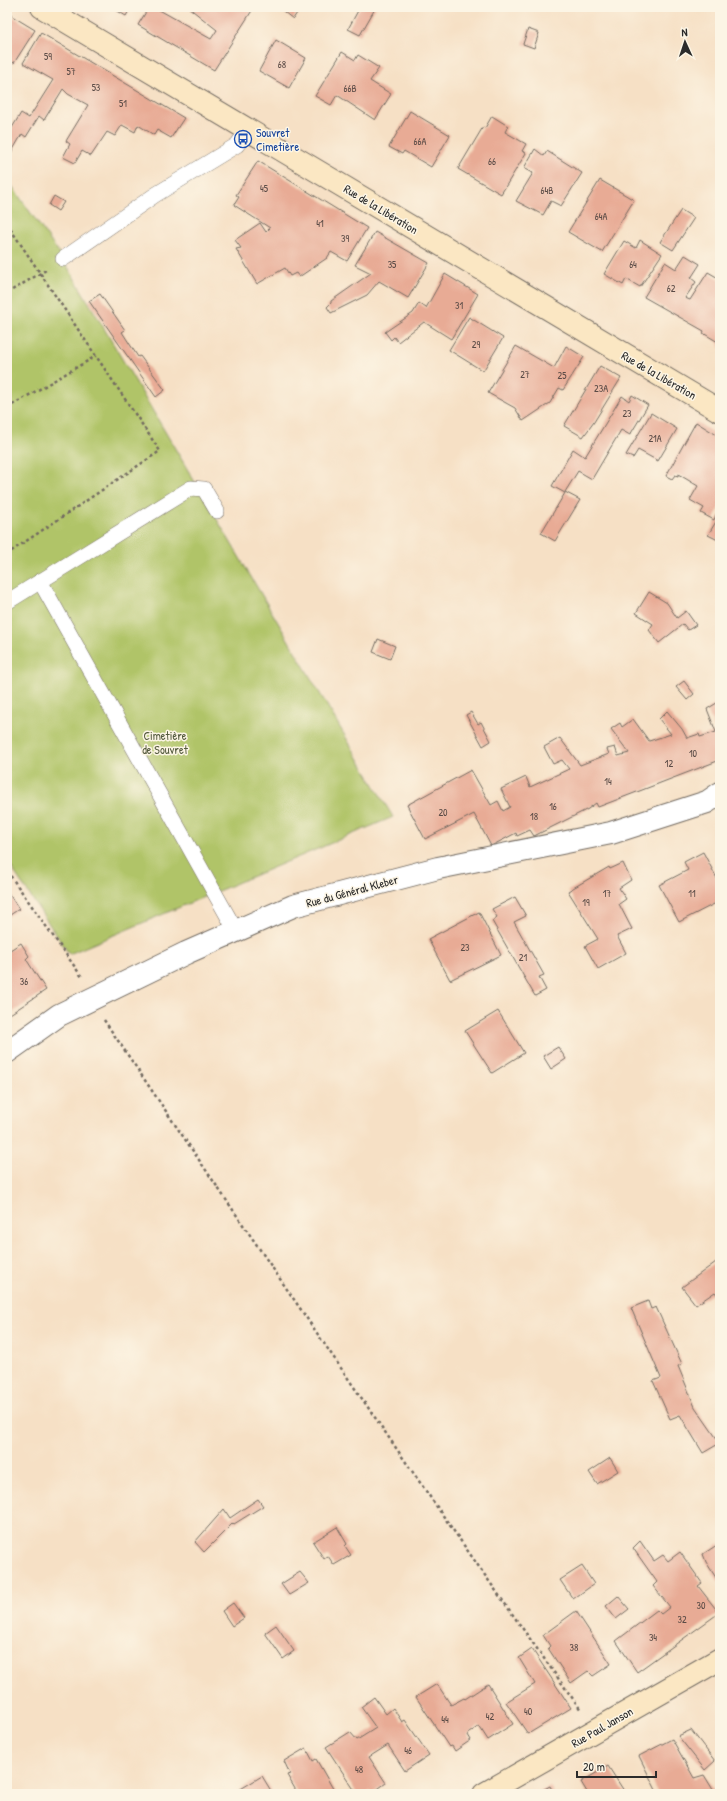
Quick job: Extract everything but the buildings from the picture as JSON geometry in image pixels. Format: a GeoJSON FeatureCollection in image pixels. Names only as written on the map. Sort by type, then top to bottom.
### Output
{"type":"FeatureCollection","features":[{"type":"Feature","properties":{"kind":"main road","name":"Rue de la Libération"},"geometry":{"type":"LineString","coordinates":[[42,7],[720,411]]}},
{"type":"Feature","properties":{"kind":"main road","name":"Rue Paul Janson"},"geometry":{"type":"LineString","coordinates":[[484,1794],[720,1659]]}},
{"type":"Feature","properties":{"kind":"street","name":"Rue du Général Kleber"},"geometry":{"type":"LineString","coordinates":[[7,1052],[59,1015],[186,953],[293,906],[438,868],[611,832],[707,802],[720,793]]}},
{"type":"Feature","properties":{"kind":"lane"},"geometry":{"type":"LineString","coordinates":[[63,259],[155,195],[237,145],[248,130]]}},
{"type":"Feature","properties":{"kind":"lane"},"geometry":{"type":"LineString","coordinates":[[7,602],[191,488],[204,489],[217,511]]}},
{"type":"Feature","properties":{"kind":"lane"},"geometry":{"type":"LineString","coordinates":[[40,581],[236,931]]}},
{"type":"Feature","properties":{"kind":"path"},"geometry":{"type":"LineString","coordinates":[[7,224],[160,451],[7,554]]}},
{"type":"Feature","properties":{"kind":"path"},"geometry":{"type":"LineString","coordinates":[[7,294],[63,259]]}},
{"type":"Feature","properties":{"kind":"path"},"geometry":{"type":"LineString","coordinates":[[7,408],[96,356]]}},
{"type":"Feature","properties":{"kind":"path"},"geometry":{"type":"LineString","coordinates":[[7,871],[335,1361],[494,1589],[596,1730]]}},
{"type":"Feature","properties":{"kind":"green space","name":"Cimetière de Souvret"},"geometry":{"type":"Polygon","coordinates":[[[7,179],[63,259],[393,817],[69,954],[7,861],[7,179]]]}},
{"type":"Feature","properties":{"kind":"place","name":"Souvret Cimetière"},"geometry":{"type":"Point","coordinates":[243,139]}}]}
